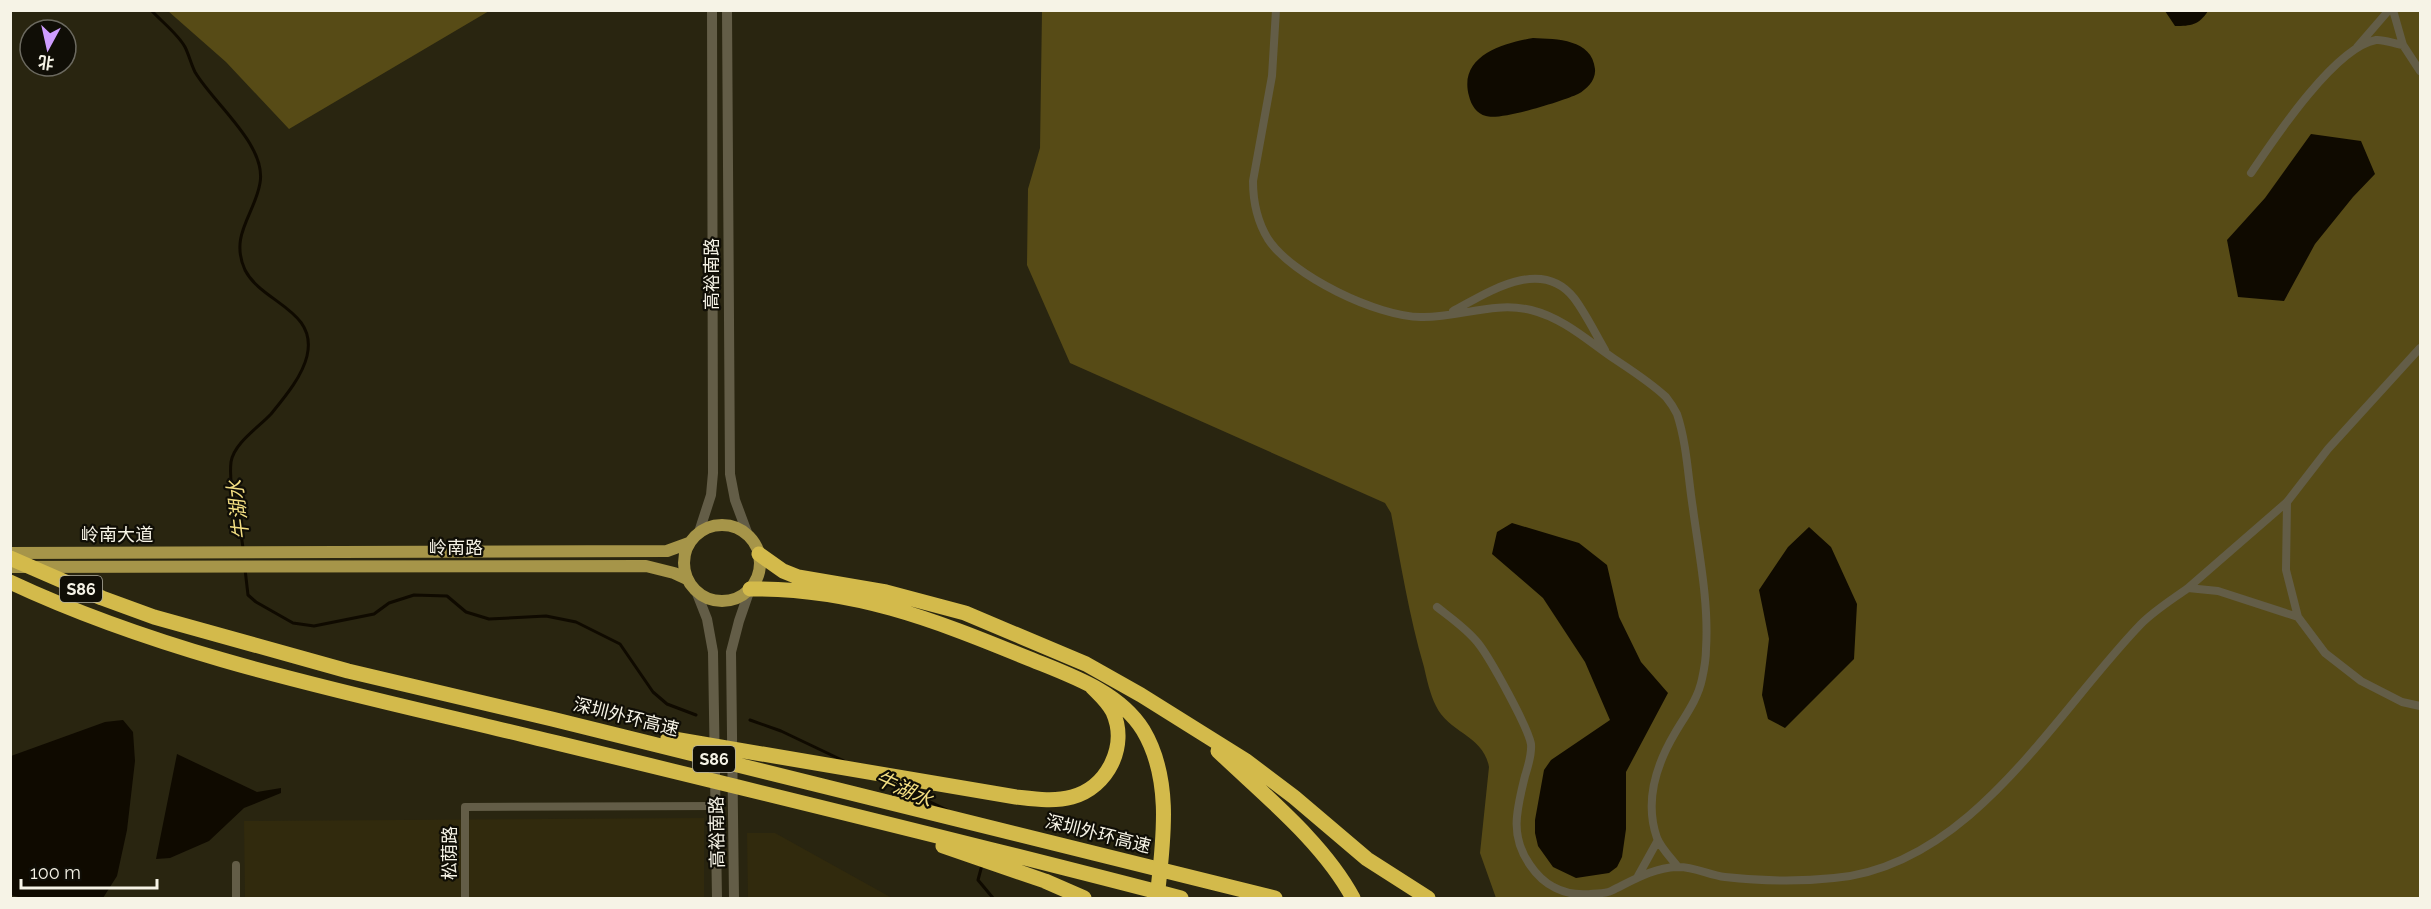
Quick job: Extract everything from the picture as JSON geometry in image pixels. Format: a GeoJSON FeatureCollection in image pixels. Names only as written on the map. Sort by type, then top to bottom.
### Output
{"type":"FeatureCollection","features":[{"type":"Feature","properties":{"kind":"highway"},"geometry":{"type":"LineString","coordinates":[[759,554],[783,571],[798,577],[886,591],[941,605],[1086,664],[1141,695],[1269,778],[1367,860],[1428,898]]}},
{"type":"Feature","properties":{"kind":"highway","name":"深圳外环高速"},"geometry":{"type":"LineString","coordinates":[[10,556],[102,598],[154,617],[348,671],[552,718],[1275,898]]}},
{"type":"Feature","properties":{"kind":"highway","name":"S86"},"geometry":{"type":"LineString","coordinates":[[10,582],[42,597],[149,638],[341,691],[841,811],[1181,898]]}},
{"type":"Feature","properties":{"kind":"highway"},"geometry":{"type":"LineString","coordinates":[[750,588],[803,591],[905,611],[945,625],[1092,687],[1118,702],[1143,730],[1158,766],[1164,814],[1157,898]]}},
{"type":"Feature","properties":{"kind":"highway"},"geometry":{"type":"LineString","coordinates":[[552,718],[1016,797],[1040,799],[1071,797],[1095,785],[1105,775],[1117,751],[1119,737],[1112,710],[1092,687]]}},
{"type":"Feature","properties":{"kind":"highway"},"geometry":{"type":"LineString","coordinates":[[1196,730],[1311,841],[1335,869],[1353,898]]}},
{"type":"Feature","properties":{"kind":"highway"},"geometry":{"type":"LineString","coordinates":[[841,811],[1045,881],[1084,898]]}},
{"type":"Feature","properties":{"kind":"main road"},"geometry":{"type":"LineString","coordinates":[[720,525],[735,527],[748,535],[759,554],[758,576],[750,588],[738,597],[724,601],[709,598],[696,591],[687,579],[684,557],[689,543],[699,532],[720,525]]}},
{"type":"Feature","properties":{"kind":"main road","name":"岭南路"},"geometry":{"type":"LineString","coordinates":[[224,552],[667,551],[689,543]]}},
{"type":"Feature","properties":{"kind":"main road","name":"岭南大道"},"geometry":{"type":"LineString","coordinates":[[10,556],[224,552]]}},
{"type":"Feature","properties":{"kind":"main road","name":"岭南路"},"geometry":{"type":"LineString","coordinates":[[223,566],[646,566],[667,570],[687,579]]}},
{"type":"Feature","properties":{"kind":"main road","name":"岭南大道"},"geometry":{"type":"LineString","coordinates":[[10,567],[223,566]]}},
{"type":"Feature","properties":{"kind":"street","name":"高裕南路"},"geometry":{"type":"LineString","coordinates":[[699,532],[711,495],[714,473],[712,10]]}},
{"type":"Feature","properties":{"kind":"street","name":"高裕南路"},"geometry":{"type":"LineString","coordinates":[[727,10],[730,474],[735,500],[748,535]]}},
{"type":"Feature","properties":{"kind":"street"},"geometry":{"type":"LineString","coordinates":[[1276,10],[1272,76],[1253,181],[1256,211],[1268,239],[1283,256],[1301,270],[1373,308],[1396,315],[1444,316],[1491,307],[1528,309],[1563,322],[1660,393],[1676,412],[1683,438],[1705,606],[1707,648],[1702,680],[1692,705],[1673,737],[1657,772],[1651,792],[1650,809],[1658,840],[1678,867]]}},
{"type":"Feature","properties":{"kind":"street"},"geometry":{"type":"LineString","coordinates":[[2251,173],[2316,84],[2354,50],[2391,10],[2403,45],[2421,71]]}},
{"type":"Feature","properties":{"kind":"street"},"geometry":{"type":"LineString","coordinates":[[2354,50],[2376,40],[2403,45]]}},
{"type":"Feature","properties":{"kind":"street"},"geometry":{"type":"LineString","coordinates":[[1444,316],[1506,284],[1524,279],[1542,280],[1554,283],[1574,297],[1608,354]]}},
{"type":"Feature","properties":{"kind":"street"},"geometry":{"type":"LineString","coordinates":[[1437,607],[1477,641],[1492,664],[1531,743],[1530,759],[1514,827],[1529,864],[1542,879],[1559,891],[1576,895],[1609,892],[1638,876],[1678,867],[1722,877],[1775,881],[1836,878],[1881,869],[1917,852],[1950,830],[1998,788],[2142,623],[2188,588],[2287,502],[2328,449],[2421,348]]}},
{"type":"Feature","properties":{"kind":"street"},"geometry":{"type":"LineString","coordinates":[[2287,502],[2286,570],[2298,617],[2325,653],[2361,681],[2402,702],[2421,706]]}},
{"type":"Feature","properties":{"kind":"street","name":"高裕南路"},"geometry":{"type":"LineString","coordinates":[[734,898],[731,652],[735,631],[750,588]]}},
{"type":"Feature","properties":{"kind":"street"},"geometry":{"type":"LineString","coordinates":[[2188,588],[2218,591],[2298,617]]}},
{"type":"Feature","properties":{"kind":"street","name":"高裕南路"},"geometry":{"type":"LineString","coordinates":[[696,591],[707,619],[713,652],[717,898]]}},
{"type":"Feature","properties":{"kind":"street","name":"松荫路"},"geometry":{"type":"LineString","coordinates":[[465,898],[465,807],[715,806]]}},
{"type":"Feature","properties":{"kind":"street"},"geometry":{"type":"LineString","coordinates":[[1638,876],[1658,840]]}},
{"type":"Feature","properties":{"kind":"street"},"geometry":{"type":"LineString","coordinates":[[236,865],[236,898]]}},
{"type":"Feature","properties":{"kind":"shaded area"},"geometry":{"type":"Polygon","coordinates":[[[168,11],[489,11],[289,129],[226,62],[168,11]]]}},
{"type":"Feature","properties":{"kind":"shaded area"},"geometry":{"type":"Polygon","coordinates":[[[1042,11],[2420,11],[2420,898],[1496,898],[1480,853],[1489,767],[1480,748],[1442,715],[1432,697],[1410,609],[1391,513],[1385,503],[1070,363],[1027,265],[1028,189],[1040,148],[1042,11]]]}},
{"type":"Feature","properties":{"kind":"shaded area"},"geometry":{"type":"Polygon","coordinates":[[[2165,11],[2208,11],[2194,24],[2175,26],[2165,11]]]}},
{"type":"Feature","properties":{"kind":"shaded area"},"geometry":{"type":"Polygon","coordinates":[[[1533,38],[1562,40],[1580,46],[1592,59],[1595,69],[1590,84],[1578,94],[1532,110],[1493,117],[1480,113],[1471,103],[1467,82],[1470,71],[1477,61],[1497,48],[1533,38]]]}},
{"type":"Feature","properties":{"kind":"shaded area"},"geometry":{"type":"Polygon","coordinates":[[[2311,134],[2361,141],[2375,174],[2315,244],[2284,301],[2238,297],[2227,240],[2265,198],[2311,134]]]}},
{"type":"Feature","properties":{"kind":"shaded area"},"geometry":{"type":"Polygon","coordinates":[[[1512,523],[1579,543],[1607,565],[1619,617],[1641,662],[1668,693],[1626,772],[1626,829],[1622,857],[1617,867],[1609,873],[1576,878],[1553,867],[1538,846],[1535,820],[1544,770],[1551,760],[1610,720],[1585,662],[1543,598],[1492,554],[1497,532],[1512,523]]]}},
{"type":"Feature","properties":{"kind":"shaded area"},"geometry":{"type":"Polygon","coordinates":[[[1809,527],[1831,547],[1857,604],[1854,659],[1785,728],[1768,719],[1762,695],[1769,639],[1759,590],[1788,547],[1809,527]]]}},
{"type":"Feature","properties":{"kind":"shaded area"},"geometry":{"type":"Polygon","coordinates":[[[123,720],[133,732],[135,761],[127,830],[117,876],[103,898],[22,898],[11,895],[11,756],[105,722],[123,720]]]}},
{"type":"Feature","properties":{"kind":"shaded area"},"geometry":{"type":"Polygon","coordinates":[[[177,754],[257,792],[281,788],[281,793],[244,808],[209,841],[170,858],[156,859],[177,754]]]}},
{"type":"Feature","properties":{"kind":"shaded area"},"geometry":{"type":"Polygon","coordinates":[[[704,818],[704,898],[245,898],[244,821],[704,818]]]}},
{"type":"Feature","properties":{"kind":"shaded area"},"geometry":{"type":"Polygon","coordinates":[[[747,833],[775,833],[892,898],[748,898],[747,833]]]}},
{"type":"Feature","properties":{"kind":"waterway","name":"牛湖水"},"geometry":{"type":"LineString","coordinates":[[151,10],[182,42],[195,72],[237,125],[255,154],[260,169],[260,183],[241,235],[241,257],[245,270],[253,281],[297,317],[308,340],[305,364],[292,387],[271,414],[242,442],[233,455],[231,483],[243,548]]}},
{"type":"Feature","properties":{"kind":"waterway","name":"牛湖水"},"geometry":{"type":"LineString","coordinates":[[245,569],[248,595],[293,623],[314,626],[374,614],[389,603],[414,595],[447,596],[466,612],[489,619],[546,616],[576,622],[620,644],[653,692],[667,704],[696,715]]}},
{"type":"Feature","properties":{"kind":"waterway","name":"牛湖水"},"geometry":{"type":"LineString","coordinates":[[750,720],[781,731],[844,761]]}},
{"type":"Feature","properties":{"kind":"waterway","name":"牛湖水"},"geometry":{"type":"LineString","coordinates":[[891,783],[947,810]]}},
{"type":"Feature","properties":{"kind":"waterway","name":"牛湖水"},"geometry":{"type":"LineString","coordinates":[[982,865],[978,880],[993,898]]}}]}
